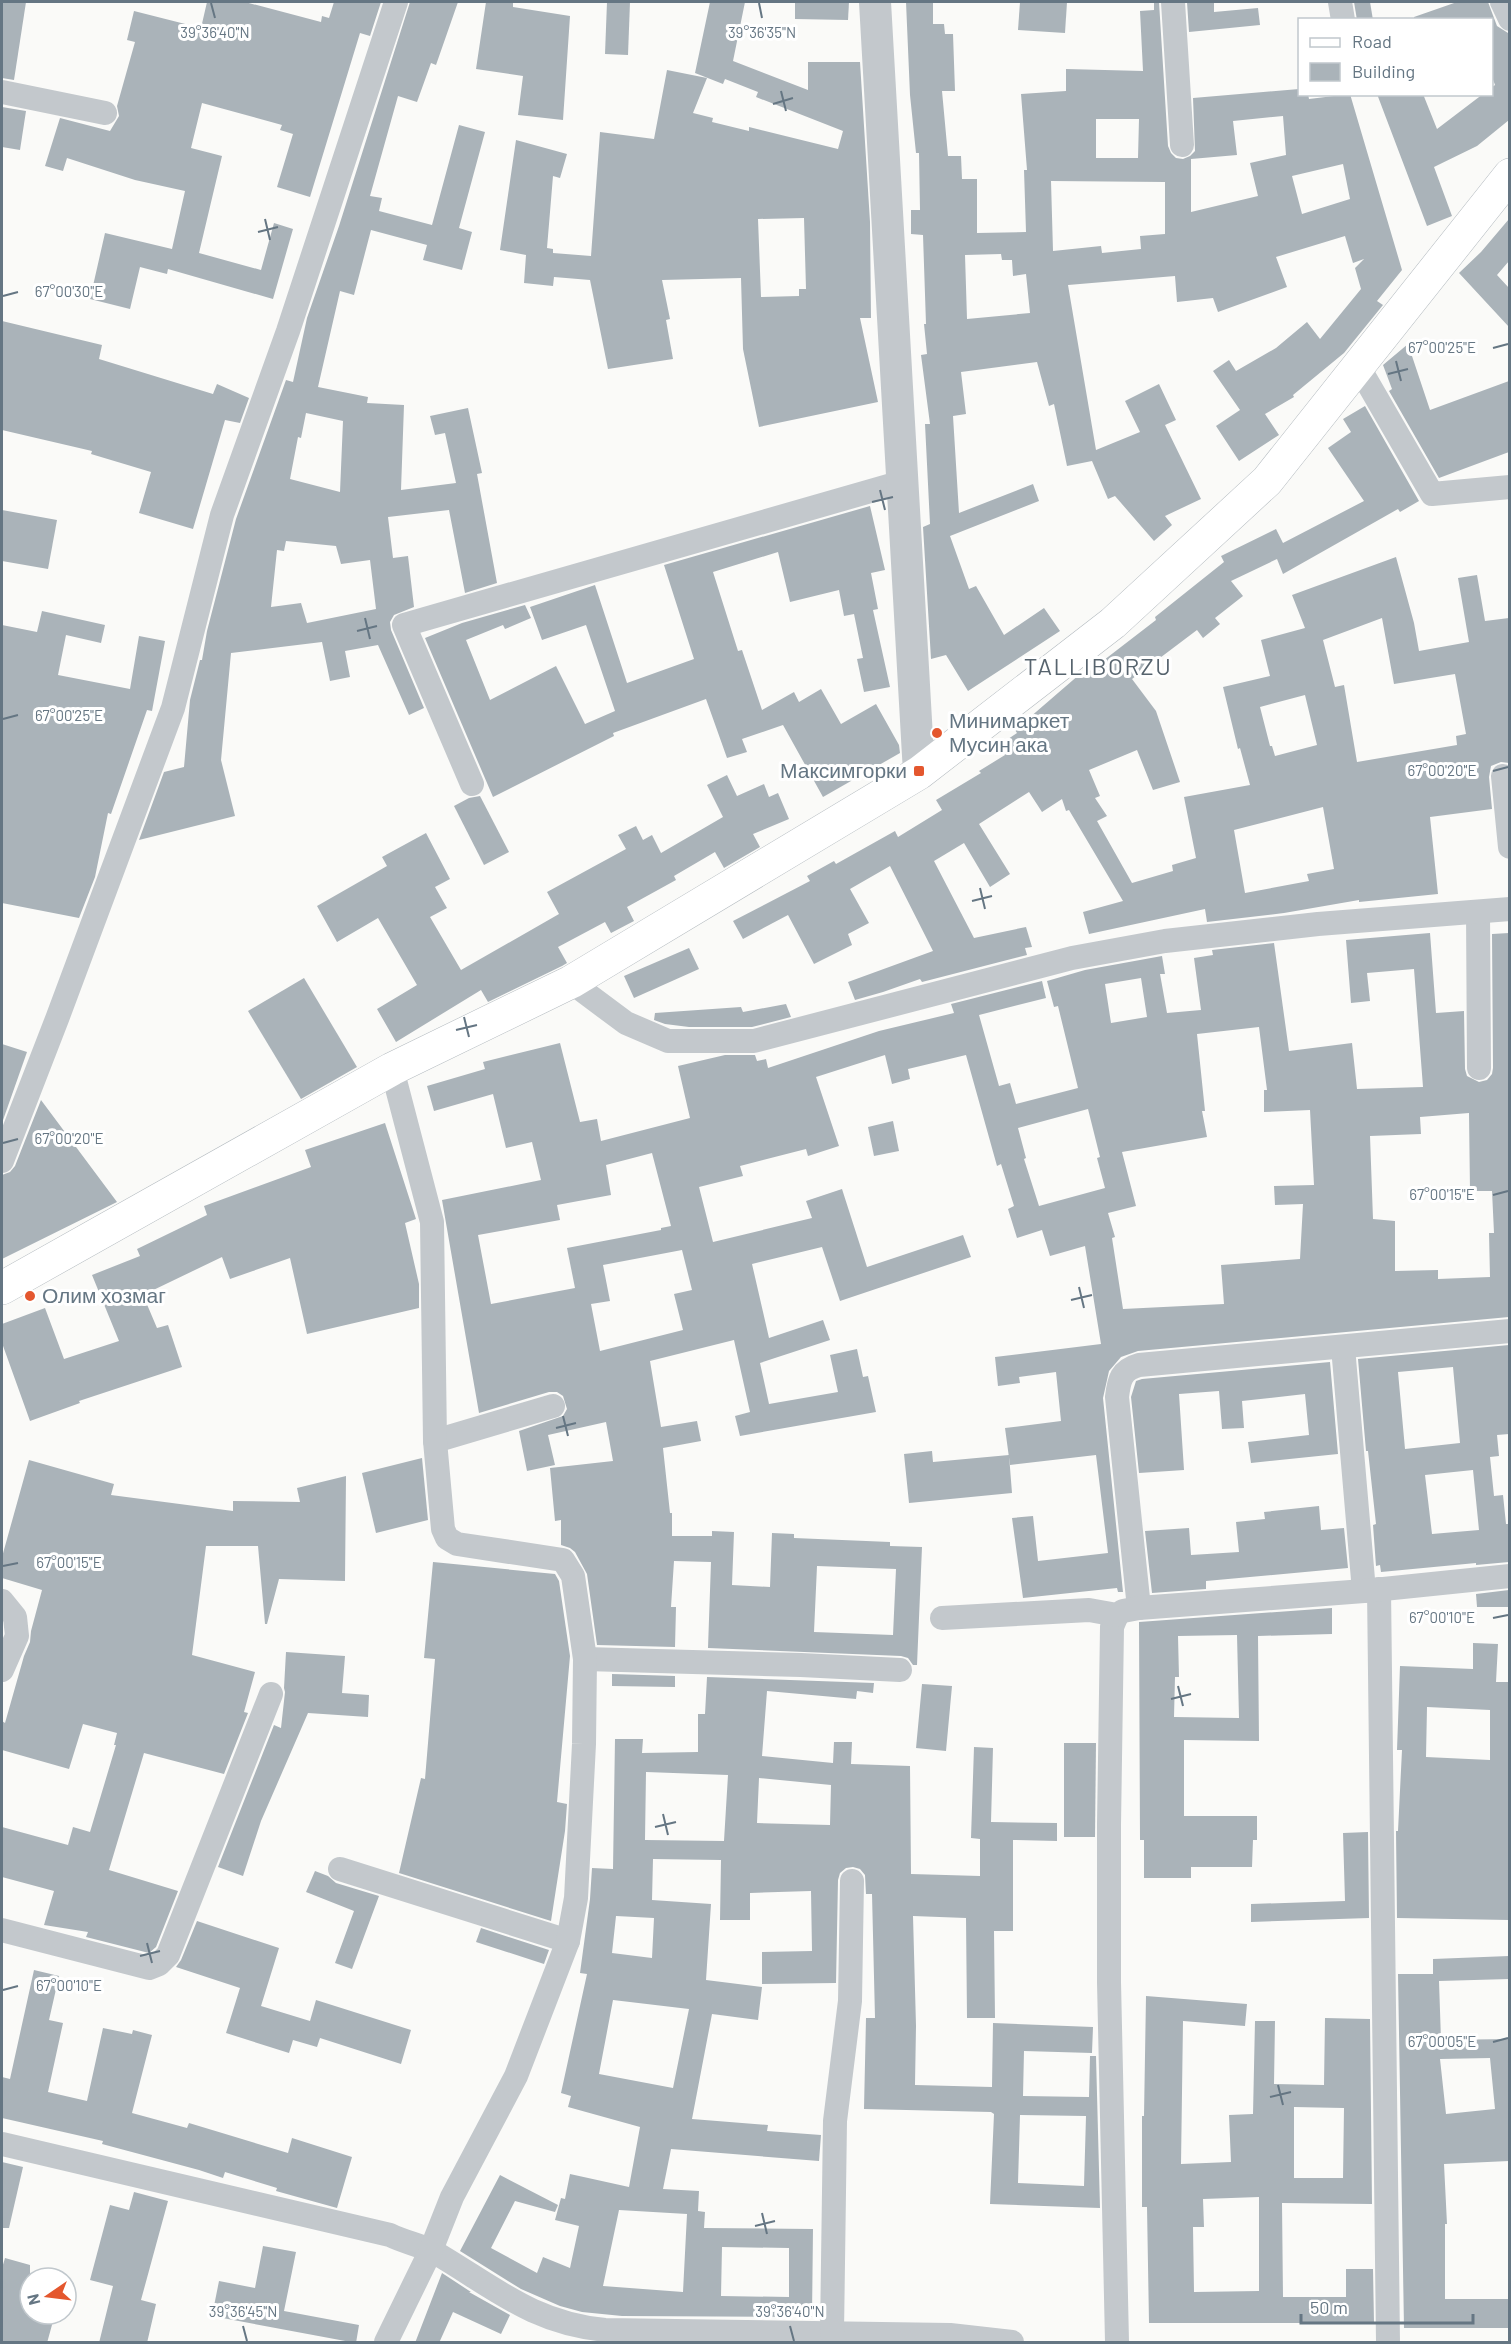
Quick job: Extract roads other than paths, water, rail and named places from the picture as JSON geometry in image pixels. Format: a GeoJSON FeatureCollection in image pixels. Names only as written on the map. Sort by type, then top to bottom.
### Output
{"type":"FeatureCollection","features":[{"type":"Feature","properties":{"kind":"main road"},"geometry":{"type":"LineString","coordinates":[[2,1288],[392,1069],[571,982],[919,773],[1113,623],[1267,481],[1509,175]]}},
{"type":"Feature","properties":{"kind":"street"},"geometry":{"type":"LineString","coordinates":[[2,1161],[62,1008],[173,708],[222,515],[288,331],[396,2]]}},
{"type":"Feature","properties":{"kind":"street"},"geometry":{"type":"LineString","coordinates":[[875,2],[919,773]]}},
{"type":"Feature","properties":{"kind":"street"},"geometry":{"type":"LineString","coordinates":[[1173,2],[1182,145]]}},
{"type":"Feature","properties":{"kind":"street"},"geometry":{"type":"LineString","coordinates":[[1340,2],[1343,18]]}},
{"type":"Feature","properties":{"kind":"street"},"geometry":{"type":"LineString","coordinates":[[1502,2],[1509,19]]}},
{"type":"Feature","properties":{"kind":"street"},"geometry":{"type":"LineString","coordinates":[[2,92],[105,113]]}},
{"type":"Feature","properties":{"kind":"street"},"geometry":{"type":"LineString","coordinates":[[1358,366],[1432,494],[1509,486]]}},
{"type":"Feature","properties":{"kind":"street"},"geometry":{"type":"LineString","coordinates":[[472,784],[404,625],[902,482]]}},
{"type":"Feature","properties":{"kind":"street"},"geometry":{"type":"LineString","coordinates":[[1503,776],[1509,847]]}},
{"type":"Feature","properties":{"kind":"street"},"geometry":{"type":"LineString","coordinates":[[571,982],[626,1023],[668,1041],[754,1041],[1072,958],[1165,941],[1318,924],[1509,909]]}},
{"type":"Feature","properties":{"kind":"street"},"geometry":{"type":"LineString","coordinates":[[1478,912],[1479,1068]]}},
{"type":"Feature","properties":{"kind":"street"},"geometry":{"type":"LineString","coordinates":[[386,2343],[452,2197],[516,2076],[568,1941],[576,1898],[584,1744],[585,1659],[573,1575],[563,1560],[457,1544],[447,1538],[443,1529],[435,1441],[432,1222],[392,1069]]}},
{"type":"Feature","properties":{"kind":"street"},"geometry":{"type":"LineString","coordinates":[[1128,1612],[1117,1397],[1121,1376],[1131,1367],[1509,1330]]}},
{"type":"Feature","properties":{"kind":"street"},"geometry":{"type":"LineString","coordinates":[[1343,1347],[1371,1590],[1388,2343]]}},
{"type":"Feature","properties":{"kind":"street"},"geometry":{"type":"LineString","coordinates":[[435,1441],[553,1406]]}},
{"type":"Feature","properties":{"kind":"street"},"geometry":{"type":"LineString","coordinates":[[942,1618],[1089,1610],[1128,1612],[1509,1576]]}},
{"type":"Feature","properties":{"kind":"street"},"geometry":{"type":"LineString","coordinates":[[2,1601],[15,1617],[17,1636],[2,1670]]}},
{"type":"Feature","properties":{"kind":"street"},"geometry":{"type":"LineString","coordinates":[[1117,2343],[1109,1858],[1112,1626],[1128,1612]]}},
{"type":"Feature","properties":{"kind":"street"},"geometry":{"type":"LineString","coordinates":[[585,1659],[900,1670]]}},
{"type":"Feature","properties":{"kind":"street"},"geometry":{"type":"LineString","coordinates":[[2,1930],[149,1968],[159,1964],[168,1955],[271,1694]]}},
{"type":"Feature","properties":{"kind":"street"},"geometry":{"type":"LineString","coordinates":[[340,1869],[568,1941]]}},
{"type":"Feature","properties":{"kind":"street"},"geometry":{"type":"LineString","coordinates":[[832,2333],[835,2121],[850,2001],[852,1881]]}},
{"type":"Feature","properties":{"kind":"street"},"geometry":{"type":"LineString","coordinates":[[2,2144],[390,2235],[430,2250],[534,2313],[578,2328],[950,2336],[1012,2343]]}},
{"type":"Feature","properties":{"kind":"place","name":"Минимаркет Мусин ака"},"geometry":{"type":"Point","coordinates":[937,733]}},
{"type":"Feature","properties":{"kind":"place","name":"Максимгорки"},"geometry":{"type":"Point","coordinates":[919,771]}},
{"type":"Feature","properties":{"kind":"place","name":"Олим хозмаг"},"geometry":{"type":"Point","coordinates":[30,1296]}},
{"type":"Feature","properties":{"kind":"district","name":"TALLIBORZU"},"geometry":{"type":"Point","coordinates":[1098,667]}}]}
